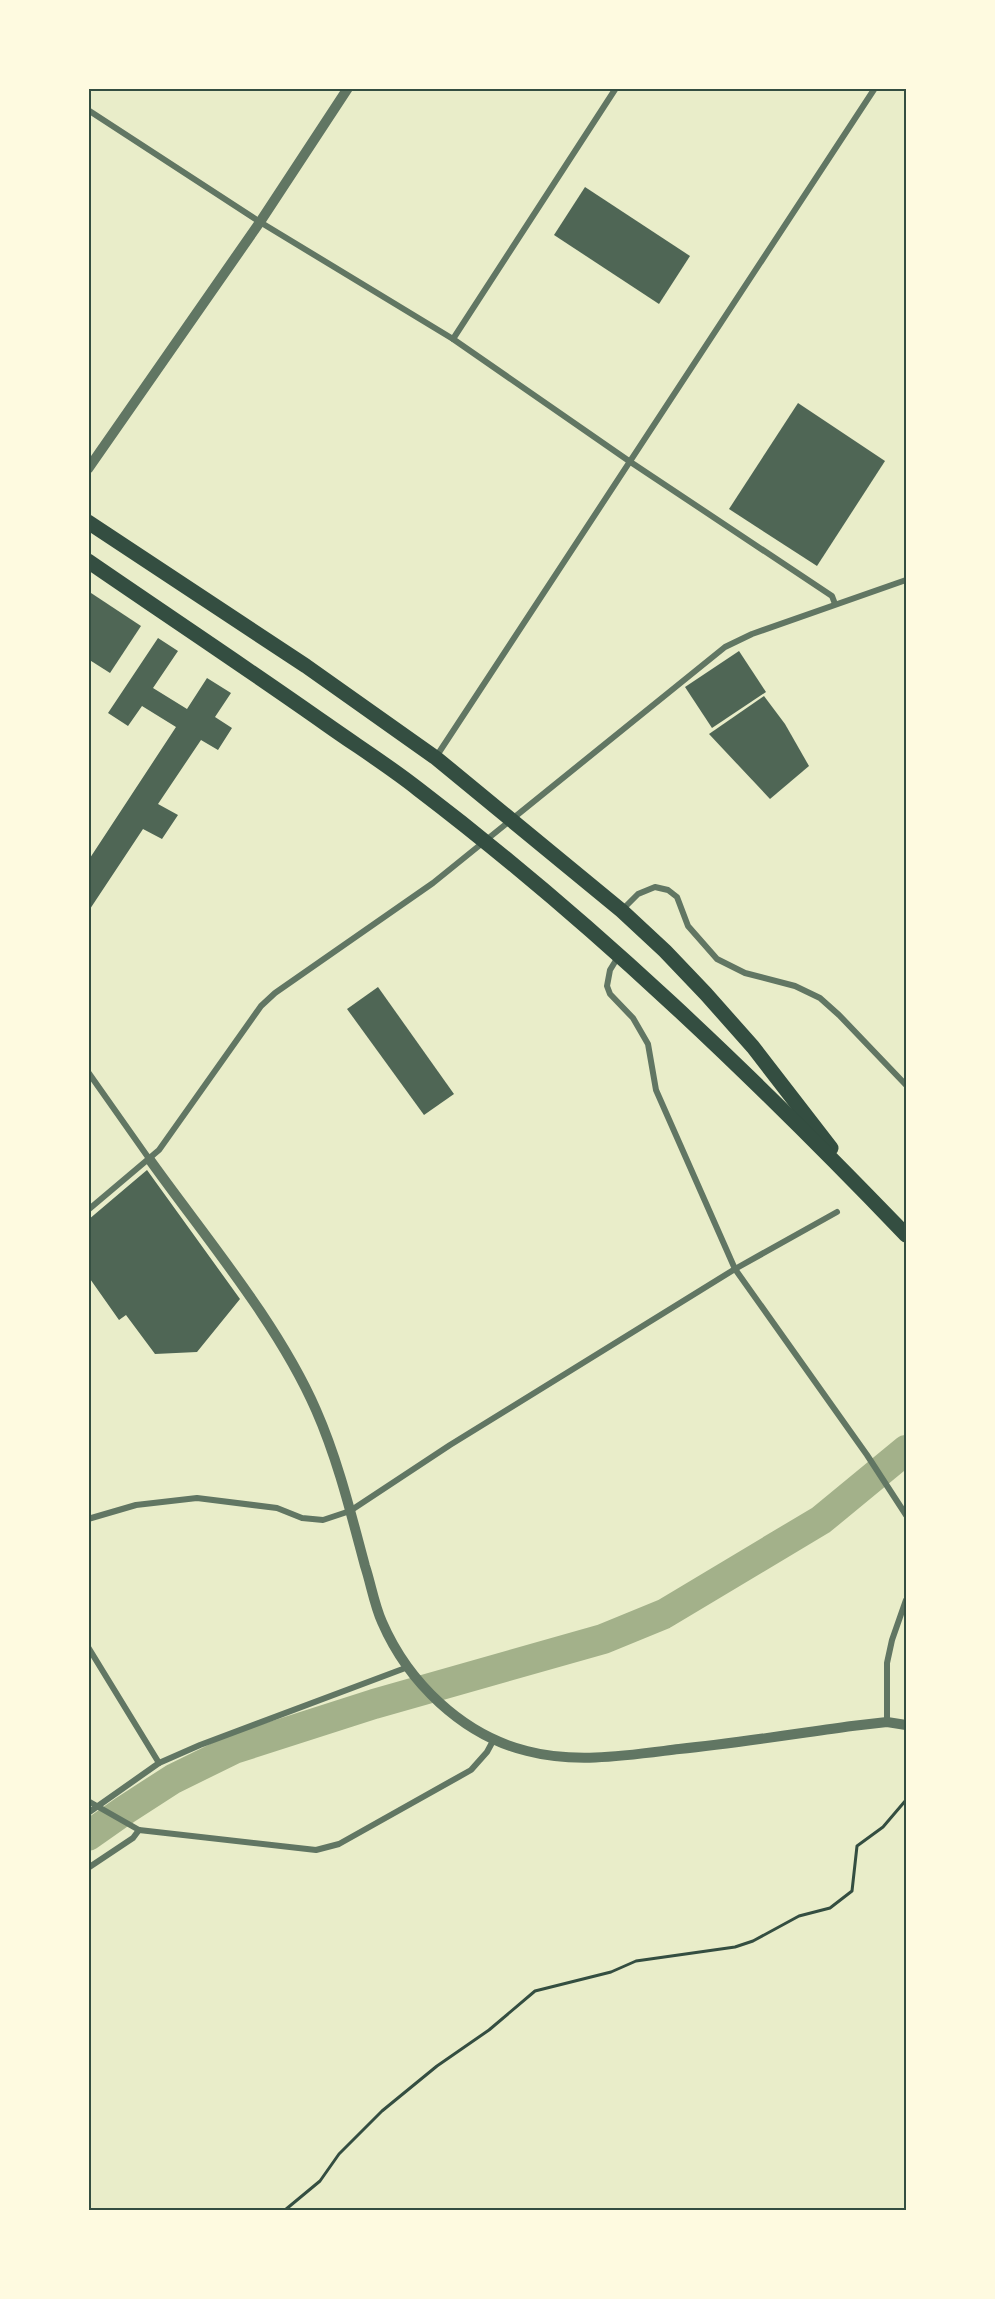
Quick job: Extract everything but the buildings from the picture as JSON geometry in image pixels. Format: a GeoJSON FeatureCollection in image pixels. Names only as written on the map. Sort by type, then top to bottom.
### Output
{"type":"FeatureCollection","features":[{"type":"Feature","properties":{"kind":"main road"},"geometry":{"type":"LineString","coordinates":[[88,522],[306,666],[436,758],[621,911],[673,959],[753,1047],[811,1119],[855,1181]]}},
{"type":"Feature","properties":{"kind":"main road"},"geometry":{"type":"LineString","coordinates":[[88,561],[416,787],[484,840],[620,954],[722,1050],[855,1181],[906,1235]]}},
{"type":"Feature","properties":{"kind":"street"},"geometry":{"type":"LineString","coordinates":[[88,469],[260,222],[348,88]]}},
{"type":"Feature","properties":{"kind":"street"},"geometry":{"type":"LineString","coordinates":[[453,339],[616,88]]}},
{"type":"Feature","properties":{"kind":"street"},"geometry":{"type":"LineString","coordinates":[[436,758],[875,88]]}},
{"type":"Feature","properties":{"kind":"street"},"geometry":{"type":"LineString","coordinates":[[88,110],[260,222],[453,339],[629,461],[832,596],[835,604]]}},
{"type":"Feature","properties":{"kind":"street"},"geometry":{"type":"LineString","coordinates":[[88,1210],[150,1160],[261,1006],[275,993],[433,883],[725,646],[906,580]]}},
{"type":"Feature","properties":{"kind":"street"},"geometry":{"type":"LineString","coordinates":[[621,911],[638,894],[655,887],[668,890],[677,897],[688,926],[717,959],[746,973],[795,986],[820,998],[906,1085]]}},
{"type":"Feature","properties":{"kind":"street"},"geometry":{"type":"LineString","coordinates":[[620,954],[610,970],[607,986],[610,994],[633,1018],[648,1044],[656,1090],[735,1269],[867,1455],[906,1515]]}},
{"type":"Feature","properties":{"kind":"street"},"geometry":{"type":"LineString","coordinates":[[88,1072],[251,1300],[302,1381],[317,1412],[350,1511],[381,1620],[398,1654],[410,1671],[445,1707],[466,1723],[494,1739],[526,1751],[567,1757],[624,1756],[887,1722],[906,1725]]}},
{"type":"Feature","properties":{"kind":"street"},"geometry":{"type":"LineString","coordinates":[[88,1519],[136,1505],[197,1498],[277,1509],[302,1518],[323,1520],[350,1511],[450,1445],[735,1269],[837,1212]]}},
{"type":"Feature","properties":{"kind":"street"},"geometry":{"type":"LineString","coordinates":[[887,1722],[888,1663],[892,1640],[906,1600]]}},
{"type":"Feature","properties":{"kind":"street"},"geometry":{"type":"LineString","coordinates":[[88,1647],[159,1763]]}},
{"type":"Feature","properties":{"kind":"street"},"geometry":{"type":"LineString","coordinates":[[88,1813],[101,1808],[159,1763],[200,1745],[410,1671]]}},
{"type":"Feature","properties":{"kind":"street"},"geometry":{"type":"LineString","coordinates":[[88,1801],[136,1828],[316,1850],[339,1844],[471,1770],[487,1752],[494,1739]]}},
{"type":"Feature","properties":{"kind":"street"},"geometry":{"type":"LineString","coordinates":[[88,1868],[133,1838],[136,1828]]}},
{"type":"Feature","properties":{"kind":"path"},"geometry":{"type":"LineString","coordinates":[[285,2211],[320,2181],[339,2154],[382,2111],[437,2066],[489,2030],[535,1991],[611,1972],[636,1961],[735,1947],[753,1941],[799,1916],[830,1908],[852,1891],[857,1846],[883,1827],[906,1800]]}},
{"type":"Feature","properties":{"kind":"waterway"},"geometry":{"type":"LineString","coordinates":[[88,1836],[173,1779],[234,1749],[374,1704],[603,1639],[664,1614],[821,1520],[906,1450]]}}]}
